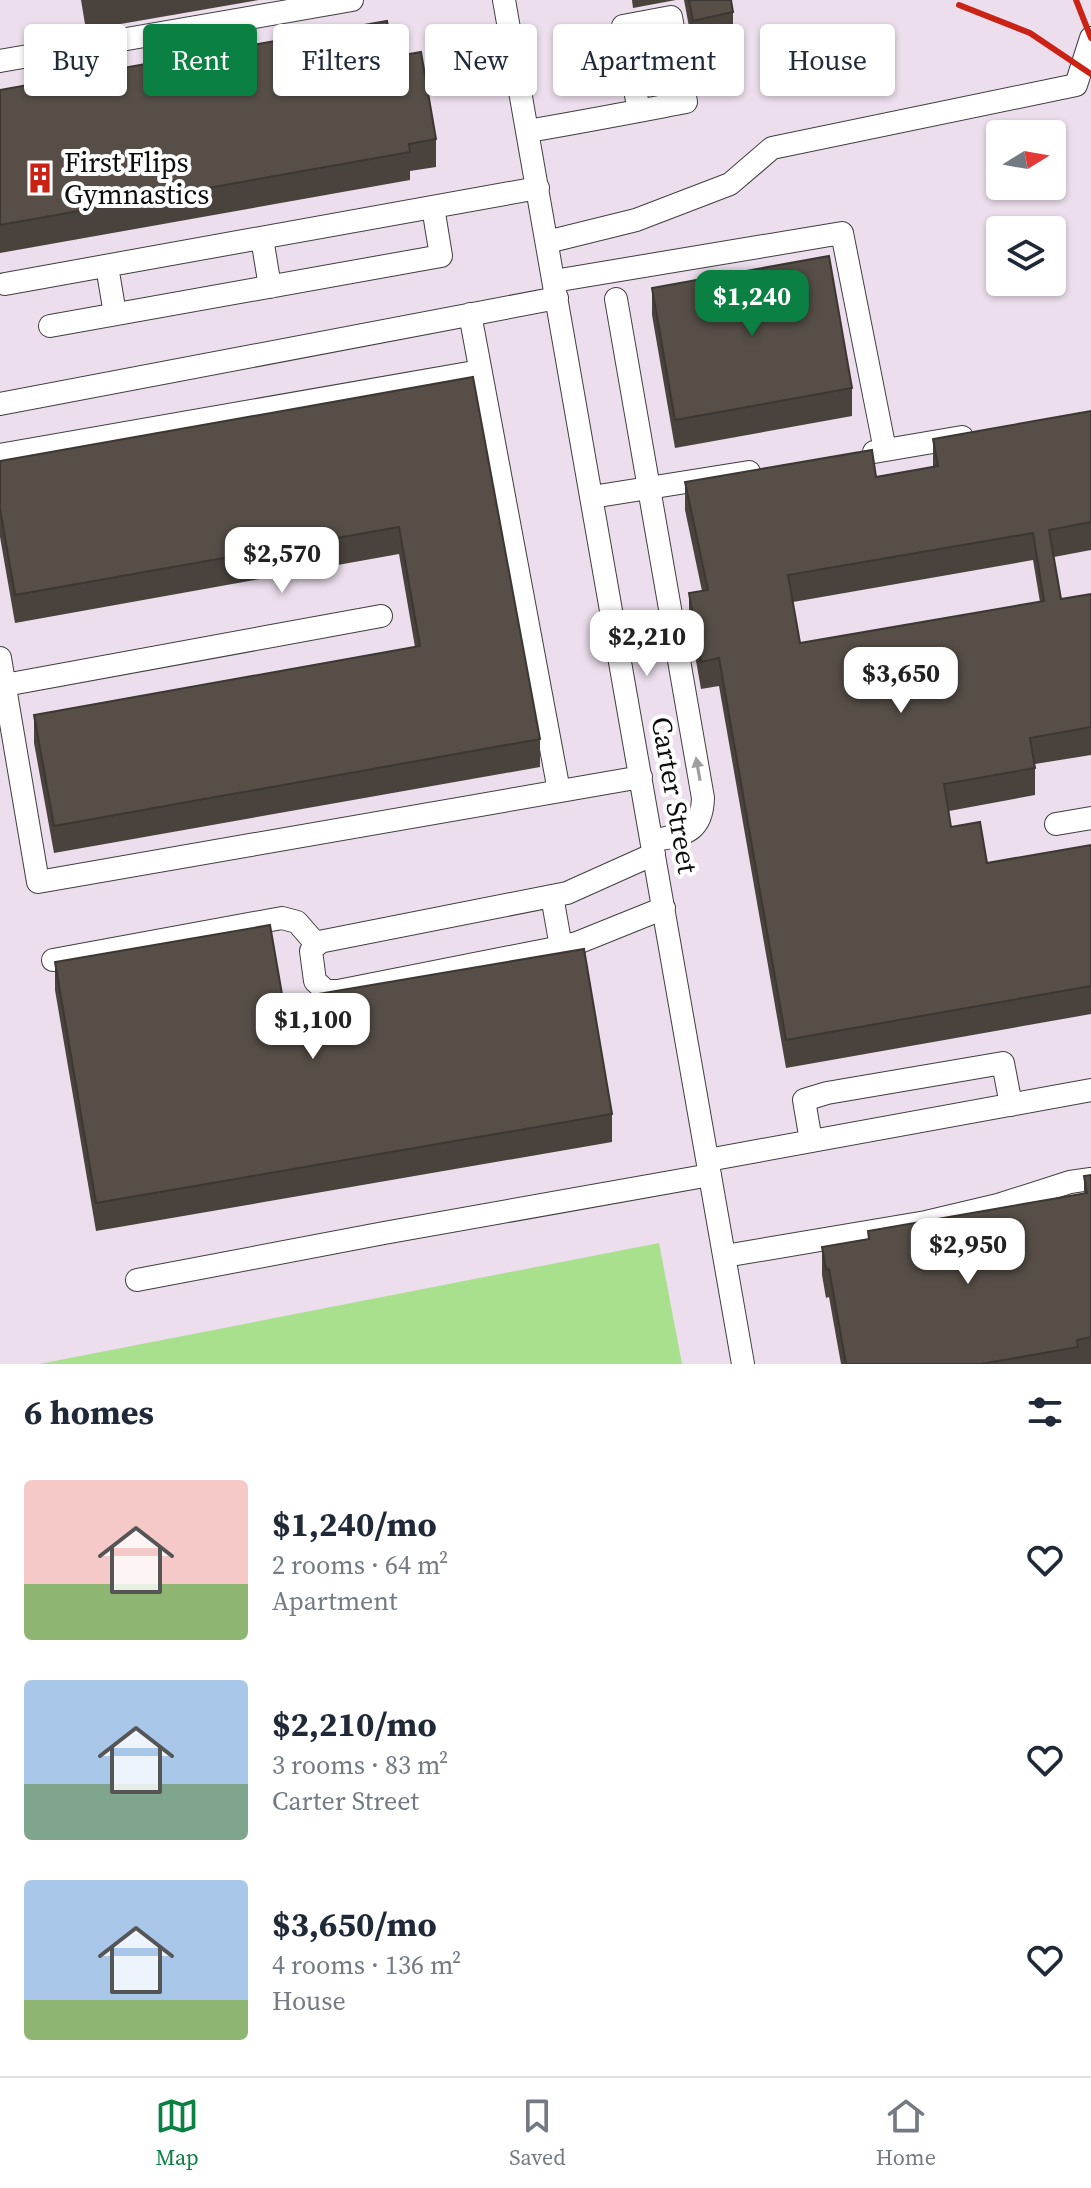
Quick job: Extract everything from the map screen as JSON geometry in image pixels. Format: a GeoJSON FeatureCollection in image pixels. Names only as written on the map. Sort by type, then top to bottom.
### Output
{"type":"FeatureCollection","features":[{"type":"Feature","properties":{"kind":"street"},"geometry":{"type":"LineString","coordinates":[[0,61],[352,0]]}},
{"type":"Feature","properties":{"kind":"street","name":"Carter Street"},"geometry":{"type":"LineString","coordinates":[[504,0],[743,1364]]}},
{"type":"Feature","properties":{"kind":"street"},"geometry":{"type":"LineString","coordinates":[[547,242],[636,220],[730,184],[772,148],[1076,85],[1091,38]]}},
{"type":"Feature","properties":{"kind":"street"},"geometry":{"type":"LineString","coordinates":[[528,131],[639,111]]}},
{"type":"Feature","properties":{"kind":"street"},"geometry":{"type":"LineString","coordinates":[[5,284],[538,188]]}},
{"type":"Feature","properties":{"kind":"street"},"geometry":{"type":"LineString","coordinates":[[50,326],[441,256],[433,207]]}},
{"type":"Feature","properties":{"kind":"street"},"geometry":{"type":"LineString","coordinates":[[0,404],[470,314],[556,289],[842,233],[885,450]]}},
{"type":"Feature","properties":{"kind":"street"},"geometry":{"type":"LineString","coordinates":[[262,238],[270,287]]}},
{"type":"Feature","properties":{"kind":"street"},"geometry":{"type":"LineString","coordinates":[[107,266],[115,314]]}},
{"type":"Feature","properties":{"kind":"street"},"geometry":{"type":"LineString","coordinates":[[616,299],[703,798],[703,815],[696,826],[567,893],[331,938],[311,951],[315,981],[326,991],[353,988],[561,947],[664,908]]}},
{"type":"Feature","properties":{"kind":"street"},"geometry":{"type":"LineString","coordinates":[[470,314],[559,791]]}},
{"type":"Feature","properties":{"kind":"street"},"geometry":{"type":"LineString","coordinates":[[0,455],[480,371]]}},
{"type":"Feature","properties":{"kind":"street"},"geometry":{"type":"LineString","coordinates":[[854,455],[988,433]]}},
{"type":"Feature","properties":{"kind":"street"},"geometry":{"type":"LineString","coordinates":[[592,497],[775,468]]}},
{"type":"Feature","properties":{"kind":"street"},"geometry":{"type":"LineString","coordinates":[[5,685],[381,616]]}},
{"type":"Feature","properties":{"kind":"street"},"geometry":{"type":"LineString","coordinates":[[0,658],[38,882],[641,777]]}},
{"type":"Feature","properties":{"kind":"street"},"geometry":{"type":"LineString","coordinates":[[1056,824],[1091,818]]}},
{"type":"Feature","properties":{"kind":"street"},"geometry":{"type":"LineString","coordinates":[[552,896],[561,947]]}},
{"type":"Feature","properties":{"kind":"street"},"geometry":{"type":"LineString","coordinates":[[53,960],[282,918],[297,922],[317,945]]}},
{"type":"Feature","properties":{"kind":"street"},"geometry":{"type":"LineString","coordinates":[[811,1141],[804,1100],[827,1093],[1003,1063],[1011,1105]]}},
{"type":"Feature","properties":{"kind":"street"},"geometry":{"type":"LineString","coordinates":[[137,1280],[709,1167],[811,1141],[1091,1090]]}},
{"type":"Feature","properties":{"kind":"street"},"geometry":{"type":"LineString","coordinates":[[725,1256],[926,1222],[1091,1179]]}},
{"type":"Feature","properties":{"kind":"shaded area"},"geometry":{"type":"Polygon","coordinates":[[[0,0],[1091,0],[1091,1364],[0,1364],[0,0]]]}},
{"type":"Feature","properties":{"kind":"green space"},"geometry":{"type":"Polygon","coordinates":[[[659,1243],[682,1364],[39,1364],[659,1243]]]}},
{"type":"Feature","properties":{"kind":"building"},"geometry":{"type":"Polygon","coordinates":[[[689,0],[731,0],[733,12],[693,21],[689,0]]]}},
{"type":"Feature","properties":{"kind":"building"},"geometry":{"type":"Polygon","coordinates":[[[273,41],[273,96],[409,96],[409,54],[421,52],[425,96],[429,96],[436,139],[409,144],[410,152],[0,225],[0,90],[24,86],[24,96],[127,96],[127,67],[143,65],[143,96],[257,96],[257,44],[273,41]]]}},
{"type":"Feature","properties":{"kind":"building"},"geometry":{"type":"Polygon","coordinates":[[[829,256],[852,388],[675,420],[652,288],[829,256]]]}},
{"type":"Feature","properties":{"kind":"building"},"geometry":{"type":"Polygon","coordinates":[[[473,377],[540,739],[54,826],[34,715],[420,646],[399,527],[15,595],[0,509],[0,461],[473,377]]]}},
{"type":"Feature","properties":{"kind":"building"},"geometry":{"type":"Polygon","coordinates":[[[1091,411],[1091,522],[1049,530],[1061,599],[1091,594],[1091,727],[1030,738],[1035,768],[944,784],[951,827],[980,822],[987,863],[1091,845],[1091,986],[786,1040],[719,658],[701,662],[689,593],[708,590],[685,482],[872,450],[876,477],[938,466],[933,439],[1091,411]],[[1033,533],[788,575],[800,643],[1044,601],[1033,533]]]}},
{"type":"Feature","properties":{"kind":"building"},"geometry":{"type":"Polygon","coordinates":[[[270,925],[283,1000],[584,949],[612,1114],[96,1203],[55,962],[270,925]]]}},
{"type":"Feature","properties":{"kind":"building"},"geometry":{"type":"Polygon","coordinates":[[[1091,1175],[1091,1337],[1077,1340],[1078,1347],[981,1364],[846,1364],[829,1269],[826,1270],[822,1247],[869,1239],[868,1231],[1087,1193],[1084,1176],[1091,1175]]]}},
{"type":"Feature","properties":{"kind":"railway"},"geometry":{"type":"LineString","coordinates":[[1076,0],[1091,38]]}},
{"type":"Feature","properties":{"kind":"railway"},"geometry":{"type":"LineString","coordinates":[[959,5],[1030,33],[1091,74]]}},
{"type":"Feature","properties":{"kind":"place","name":"First Flips Gymnastics"},"geometry":{"type":"Point","coordinates":[40,178]}}]}
